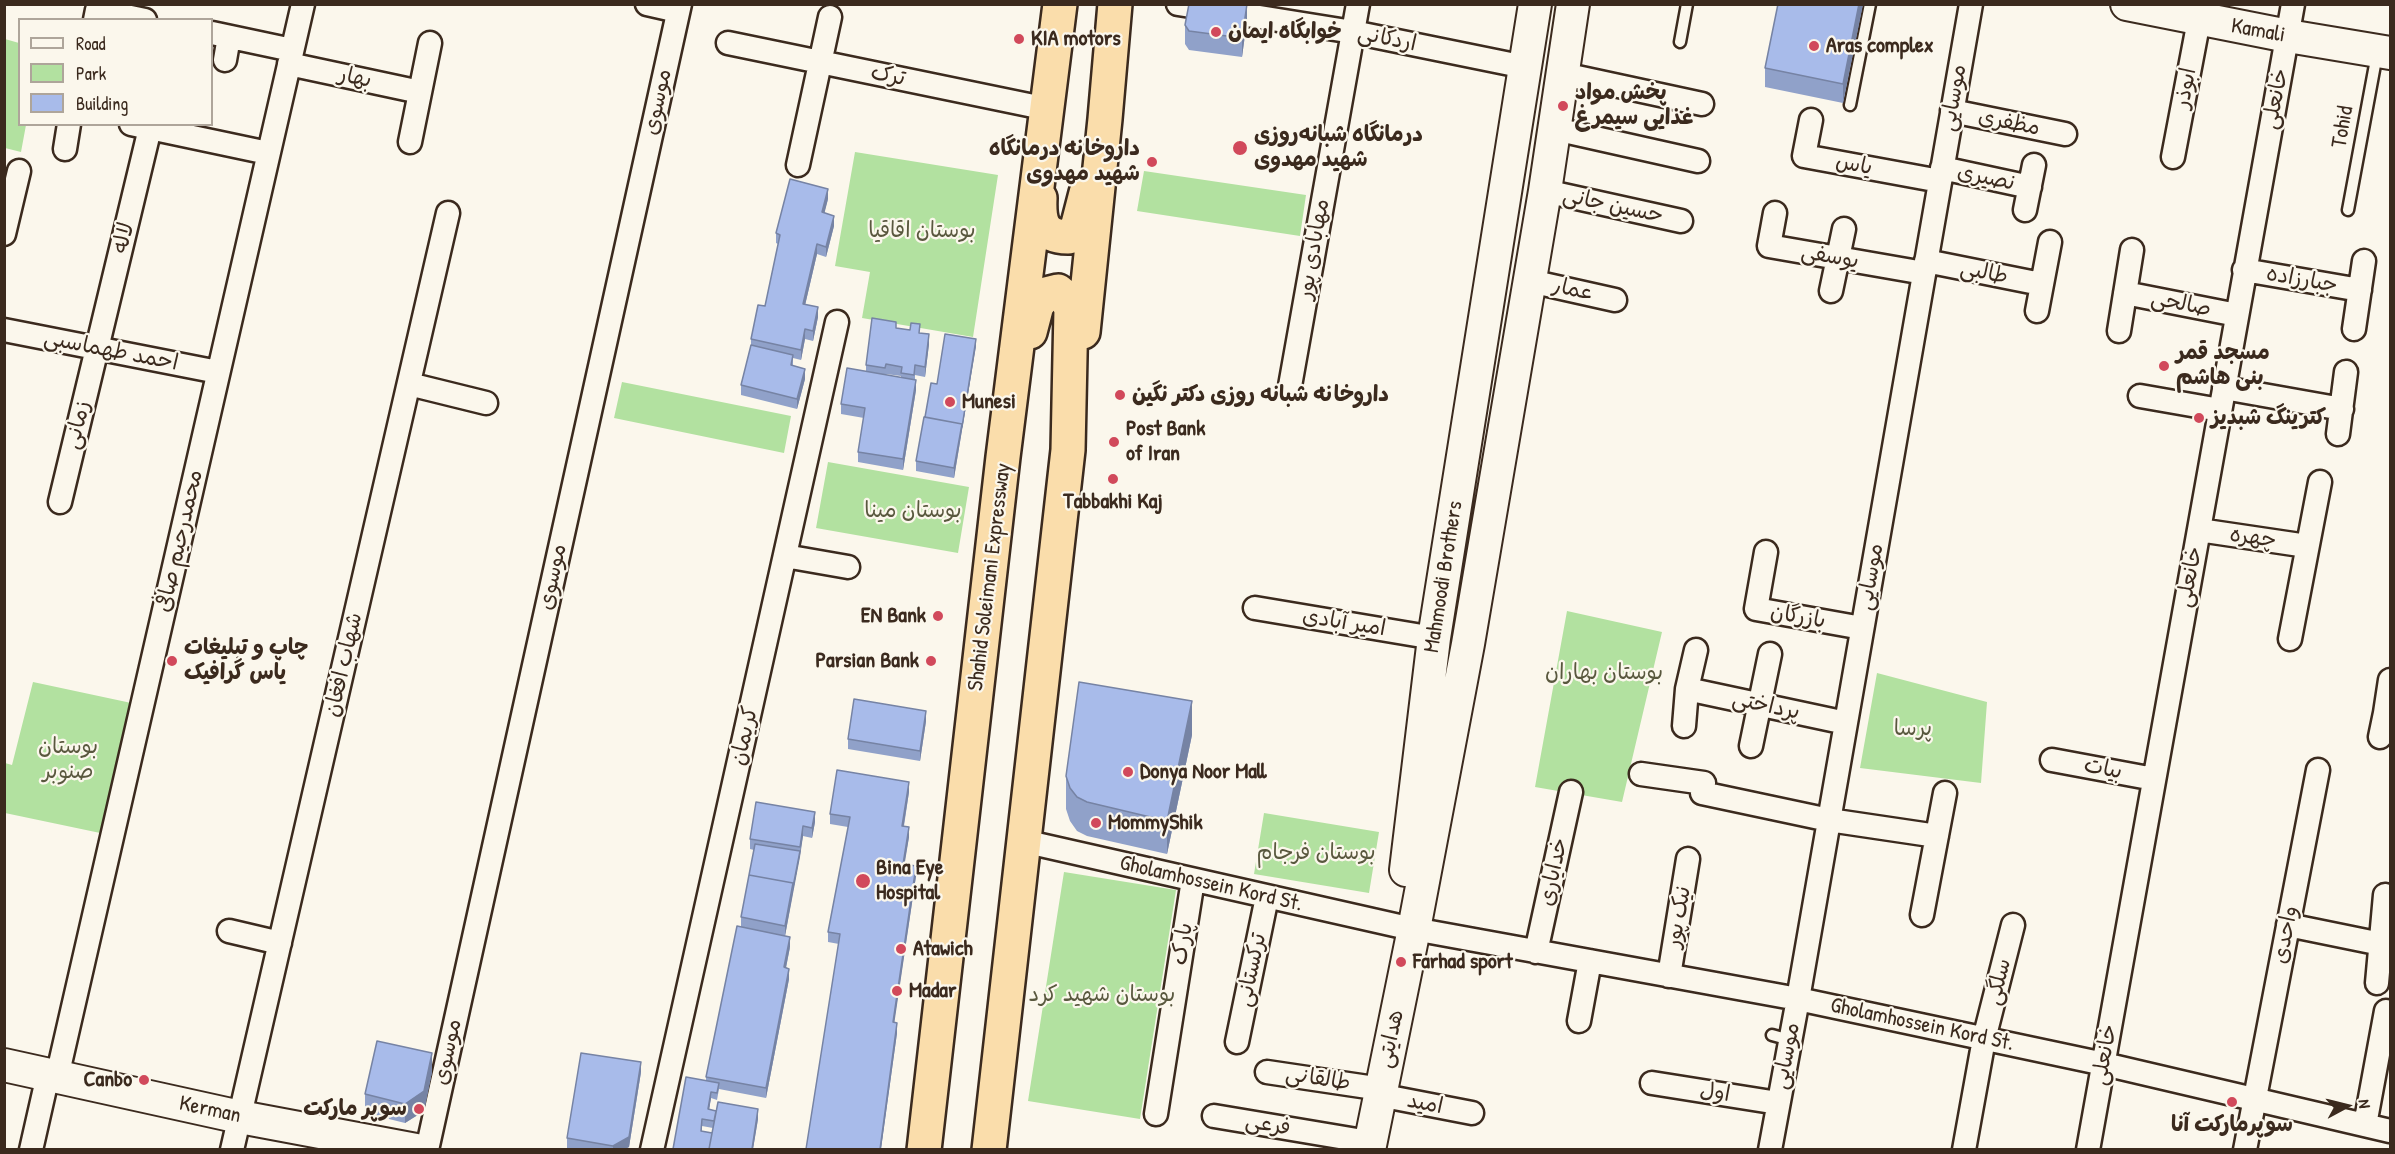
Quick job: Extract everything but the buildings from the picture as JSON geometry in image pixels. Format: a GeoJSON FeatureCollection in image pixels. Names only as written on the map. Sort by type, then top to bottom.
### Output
{"type":"FeatureCollection","features":[{"type":"Feature","properties":{"kind":"highway","name":"Shahid Soleimani Expressway"},"geometry":{"type":"LineString","coordinates":[[924,1149],[1003,457],[1060,4]]}},
{"type":"Feature","properties":{"kind":"highway"},"geometry":{"type":"LineString","coordinates":[[989,1149],[1091,262],[1115,4]]}},
{"type":"Feature","properties":{"kind":"highway"},"geometry":{"type":"LineString","coordinates":[[1048,110],[1040,176],[1040,213],[1046,230],[1055,237],[1068,237],[1077,228],[1106,119]]}},
{"type":"Feature","properties":{"kind":"highway"},"geometry":{"type":"LineString","coordinates":[[1003,457],[1037,305],[1046,294],[1058,291],[1066,298],[1071,309],[1068,450]]}},
{"type":"Feature","properties":{"kind":"main road","name":"Mahmoodi Brothers"},"geometry":{"type":"LineString","coordinates":[[1406,928],[1434,638],[1535,4]]}},
{"type":"Feature","properties":{"kind":"main road","name":"Mahmoodi Brothers"},"geometry":{"type":"LineString","coordinates":[[1406,928],[1470,632],[1545,191],[1573,4]]}},
{"type":"Feature","properties":{"kind":"main road","name":"Kamali"},"geometry":{"type":"LineString","coordinates":[[2127,4],[2199,20],[2384,52]]}},
{"type":"Feature","properties":{"kind":"main road"},"geometry":{"type":"LineString","coordinates":[[1525,67],[1563,74]]}},
{"type":"Feature","properties":{"kind":"main road","name":"هدایتی"},"geometry":{"type":"LineString","coordinates":[[1374,1091],[1406,928]]}},
{"type":"Feature","properties":{"kind":"main road","name":"Kerman"},"geometry":{"type":"LineString","coordinates":[[4,1065],[240,1117],[416,1149]]}},
{"type":"Feature","properties":{"kind":"main road"},"geometry":{"type":"LineString","coordinates":[[1361,1146],[1374,1091]]}},
{"type":"Feature","properties":{"kind":"street","name":"محمدرحیم صافی"},"geometry":{"type":"LineString","coordinates":[[31,1149],[53,1076],[303,4]]}},
{"type":"Feature","properties":{"kind":"street"},"geometry":{"type":"LineString","coordinates":[[647,4],[679,8]]}},
{"type":"Feature","properties":{"kind":"street","name":"اردکانی"},"geometry":{"type":"LineString","coordinates":[[1178,4],[1353,32],[1525,67]]}},
{"type":"Feature","properties":{"kind":"street","name":"مهابادی پور"},"geometry":{"type":"LineString","coordinates":[[1290,386],[1358,4]]}},
{"type":"Feature","properties":{"kind":"street","name":"موسایی"},"geometry":{"type":"LineString","coordinates":[[1770,1149],[1778,1103],[1781,1037],[1798,999],[1971,4]]}},
{"type":"Feature","properties":{"kind":"street","name":"خانعلی"},"geometry":{"type":"LineString","coordinates":[[2088,1149],[2293,4]]}},
{"type":"Feature","properties":{"kind":"street","name":"موسوی"},"geometry":{"type":"LineString","coordinates":[[427,1149],[679,8]]}},
{"type":"Feature","properties":{"kind":"street"},"geometry":{"type":"LineString","coordinates":[[96,15],[125,18]]}},
{"type":"Feature","properties":{"kind":"street"},"geometry":{"type":"LineString","coordinates":[[798,165],[830,17]]}},
{"type":"Feature","properties":{"kind":"street","name":"ابوذر"},"geometry":{"type":"LineString","coordinates":[[2173,157],[2199,20]]}},
{"type":"Feature","properties":{"kind":"street","name":"بهار"},"geometry":{"type":"LineString","coordinates":[[220,35],[420,92]]}},
{"type":"Feature","properties":{"kind":"street"},"geometry":{"type":"LineString","coordinates":[[220,35],[225,60]]}},
{"type":"Feature","properties":{"kind":"street"},"geometry":{"type":"LineString","coordinates":[[410,142],[430,43]]}},
{"type":"Feature","properties":{"kind":"street","name":"ترک"},"geometry":{"type":"LineString","coordinates":[[728,43],[1048,110]]}},
{"type":"Feature","properties":{"kind":"street"},"geometry":{"type":"LineString","coordinates":[[1563,74],[1702,104]]}},
{"type":"Feature","properties":{"kind":"street","name":"مظفری"},"geometry":{"type":"LineString","coordinates":[[1952,111],[2065,134]]}},
{"type":"Feature","properties":{"kind":"street","name":"یاس"},"geometry":{"type":"LineString","coordinates":[[1811,120],[1804,156],[1941,175]]}},
{"type":"Feature","properties":{"kind":"street"},"geometry":{"type":"LineString","coordinates":[[64,149],[69,126]]}},
{"type":"Feature","properties":{"kind":"street"},"geometry":{"type":"LineString","coordinates":[[144,126],[268,153]]}},
{"type":"Feature","properties":{"kind":"street","name":"لاله"},"geometry":{"type":"LineString","coordinates":[[97,348],[144,126]]}},
{"type":"Feature","properties":{"kind":"street"},"geometry":{"type":"LineString","coordinates":[[1555,129],[1698,161]]}},
{"type":"Feature","properties":{"kind":"street"},"geometry":{"type":"LineString","coordinates":[[4,234],[19,171]]}},
{"type":"Feature","properties":{"kind":"street","name":"نصیری"},"geometry":{"type":"LineString","coordinates":[[1941,175],[2032,176],[2025,210]]}},
{"type":"Feature","properties":{"kind":"street","name":"حسین جانی"},"geometry":{"type":"LineString","coordinates":[[1545,191],[1682,220]]}},
{"type":"Feature","properties":{"kind":"street","name":"شهاب افغان"},"geometry":{"type":"LineString","coordinates":[[232,1149],[448,213]]}},
{"type":"Feature","properties":{"kind":"street","name":"یوسفی"},"geometry":{"type":"LineString","coordinates":[[1775,213],[1767,254],[1838,258],[1925,267]]}},
{"type":"Feature","properties":{"kind":"street"},"geometry":{"type":"LineString","coordinates":[[1831,291],[1844,229]]}},
{"type":"Feature","properties":{"kind":"street"},"geometry":{"type":"LineString","coordinates":[[2037,311],[2050,242]]}},
{"type":"Feature","properties":{"kind":"street"},"geometry":{"type":"LineString","coordinates":[[2119,331],[2132,250]]}},
{"type":"Feature","properties":{"kind":"street"},"geometry":{"type":"LineString","coordinates":[[2354,329],[2364,261]]}},
{"type":"Feature","properties":{"kind":"street","name":"طالبی"},"geometry":{"type":"LineString","coordinates":[[1925,267],[2041,284]]}},
{"type":"Feature","properties":{"kind":"street","name":"جبارزاده"},"geometry":{"type":"LineString","coordinates":[[2244,270],[2360,290]]}},
{"type":"Feature","properties":{"kind":"street","name":"عمار"},"geometry":{"type":"LineString","coordinates":[[1530,281],[1615,300]]}},
{"type":"Feature","properties":{"kind":"street","name":"صالحی"},"geometry":{"type":"LineString","coordinates":[[2124,293],[2236,315]]}},
{"type":"Feature","properties":{"kind":"street","name":"کریمان"},"geometry":{"type":"LineString","coordinates":[[652,1149],[837,322]]}},
{"type":"Feature","properties":{"kind":"street","name":"احمد طهماسبی"},"geometry":{"type":"LineString","coordinates":[[4,330],[218,372]]}},
{"type":"Feature","properties":{"kind":"street","name":"زمانی"},"geometry":{"type":"LineString","coordinates":[[60,502],[97,348]]}},
{"type":"Feature","properties":{"kind":"street"},"geometry":{"type":"LineString","coordinates":[[2338,434],[2346,372]]}},
{"type":"Feature","properties":{"kind":"street"},"geometry":{"type":"LineString","coordinates":[[409,384],[486,403]]}},
{"type":"Feature","properties":{"kind":"street"},"geometry":{"type":"LineString","coordinates":[[2140,396],[2222,399],[2342,409]]}},
{"type":"Feature","properties":{"kind":"street","name":"چهره"},"geometry":{"type":"LineString","coordinates":[[2290,639],[2320,482]]}},
{"type":"Feature","properties":{"kind":"street","name":"چهره"},"geometry":{"type":"LineString","coordinates":[[2199,530],[2307,546]]}},
{"type":"Feature","properties":{"kind":"street","name":"بازرگان"},"geometry":{"type":"LineString","coordinates":[[1766,552],[1756,609],[1862,628]]}},
{"type":"Feature","properties":{"kind":"street"},"geometry":{"type":"LineString","coordinates":[[785,556],[848,567]]}},
{"type":"Feature","properties":{"kind":"street","name":"امیر آبادی"},"geometry":{"type":"LineString","coordinates":[[1255,608],[1434,638]]}},
{"type":"Feature","properties":{"kind":"street"},"geometry":{"type":"LineString","coordinates":[[1683,726],[1687,689],[1696,650]]}},
{"type":"Feature","properties":{"kind":"street"},"geometry":{"type":"LineString","coordinates":[[1751,746],[1770,654]]}},
{"type":"Feature","properties":{"kind":"street"},"geometry":{"type":"LineString","coordinates":[[2380,737],[2388,713],[2390,680]]}},
{"type":"Feature","properties":{"kind":"street","name":"پرداختی"},"geometry":{"type":"LineString","coordinates":[[1687,689],[1846,723]]}},
{"type":"Feature","properties":{"kind":"street","name":"بیات"},"geometry":{"type":"LineString","coordinates":[[2052,760],[2154,779]]}},
{"type":"Feature","properties":{"kind":"street","name":"واحدی"},"geometry":{"type":"LineString","coordinates":[[2245,1149],[2318,770]]}},
{"type":"Feature","properties":{"kind":"street"},"geometry":{"type":"LineString","coordinates":[[1641,774],[1704,783],[1702,793],[1829,820],[1937,836]]}},
{"type":"Feature","properties":{"kind":"street","name":"خدایاری"},"geometry":{"type":"LineString","coordinates":[[1536,952],[1571,792]]}},
{"type":"Feature","properties":{"kind":"street"},"geometry":{"type":"LineString","coordinates":[[1922,915],[1945,793]]}},
{"type":"Feature","properties":{"kind":"street","name":"Gholamhossein Kord St."},"geometry":{"type":"LineString","coordinates":[[1023,841],[1406,928],[1798,999],[2104,1064],[2391,1131]]}},
{"type":"Feature","properties":{"kind":"street","name":"نیک پور"},"geometry":{"type":"LineString","coordinates":[[1669,976],[1688,859]]}},
{"type":"Feature","properties":{"kind":"street","name":"پارک"},"geometry":{"type":"LineString","coordinates":[[1156,1114],[1193,880]]}},
{"type":"Feature","properties":{"kind":"street"},"geometry":{"type":"LineString","coordinates":[[2377,982],[2385,895]]}},
{"type":"Feature","properties":{"kind":"street","name":"ترکستانی"},"geometry":{"type":"LineString","coordinates":[[1237,1042],[1267,897]]}},
{"type":"Feature","properties":{"kind":"street","name":"سلگی"},"geometry":{"type":"LineString","coordinates":[[1964,1149],[1984,1039],[2013,925]]}},
{"type":"Feature","properties":{"kind":"street"},"geometry":{"type":"LineString","coordinates":[[2288,925],[2381,944]]}},
{"type":"Feature","properties":{"kind":"street"},"geometry":{"type":"LineString","coordinates":[[229,931],[280,943]]}},
{"type":"Feature","properties":{"kind":"street"},"geometry":{"type":"LineString","coordinates":[[1580,1021],[1590,962]]}},
{"type":"Feature","properties":{"kind":"street"},"geometry":{"type":"LineString","coordinates":[[2365,1125],[2386,1011]]}},
{"type":"Feature","properties":{"kind":"street","name":"طالقانی"},"geometry":{"type":"LineString","coordinates":[[1267,1072],[1374,1091]]}},
{"type":"Feature","properties":{"kind":"street","name":"اول"},"geometry":{"type":"LineString","coordinates":[[1652,1083],[1778,1103]]}},
{"type":"Feature","properties":{"kind":"street","name":"امید"},"geometry":{"type":"LineString","coordinates":[[1374,1091],[1472,1113]]}},
{"type":"Feature","properties":{"kind":"street","name":"فرعی"},"geometry":{"type":"LineString","coordinates":[[1214,1116],[1361,1146]]}},
{"type":"Feature","properties":{"kind":"lane"},"geometry":{"type":"LineString","coordinates":[[1680,42],[1687,4]]}},
{"type":"Feature","properties":{"kind":"lane"},"geometry":{"type":"LineString","coordinates":[[1850,105],[1870,4]]}},
{"type":"Feature","properties":{"kind":"lane","name":"Tohid"},"geometry":{"type":"LineString","coordinates":[[2348,210],[2384,52]]}},
{"type":"Feature","properties":{"kind":"green space"},"geometry":{"type":"Polygon","coordinates":[[[5,39],[18,43],[18,126],[26,126],[21,152],[5,148],[5,39]]]}},
{"type":"Feature","properties":{"kind":"green space","name":"بوستان اقاقیا"},"geometry":{"type":"Polygon","coordinates":[[[855,152],[998,175],[973,337],[862,318],[870,272],[835,266],[855,152]]]}},
{"type":"Feature","properties":{"kind":"green space"},"geometry":{"type":"Polygon","coordinates":[[[1144,171],[1306,195],[1300,236],[1137,211],[1144,171]]]}},
{"type":"Feature","properties":{"kind":"green space"},"geometry":{"type":"Polygon","coordinates":[[[622,382],[791,416],[784,453],[614,418],[622,382]]]}},
{"type":"Feature","properties":{"kind":"green space","name":"بوستان مینا"},"geometry":{"type":"Polygon","coordinates":[[[828,462],[969,487],[958,553],[816,528],[828,462]]]}},
{"type":"Feature","properties":{"kind":"green space","name":"بوستان بهاران"},"geometry":{"type":"Polygon","coordinates":[[[1567,611],[1662,632],[1622,802],[1535,787],[1567,611]]]}},
{"type":"Feature","properties":{"kind":"green space","name":"پرسا"},"geometry":{"type":"Polygon","coordinates":[[[1877,673],[1987,702],[1981,783],[1860,768],[1877,673]]]}},
{"type":"Feature","properties":{"kind":"green space","name":"بوستان صنوبر"},"geometry":{"type":"Polygon","coordinates":[[[33,682],[136,704],[105,834],[5,813],[5,763],[12,765],[33,682]]]}},
{"type":"Feature","properties":{"kind":"green space","name":"بوستان فرجام"},"geometry":{"type":"Polygon","coordinates":[[[1264,813],[1379,832],[1369,893],[1254,874],[1264,813]]]}},
{"type":"Feature","properties":{"kind":"green space","name":"بوستان شهید کرد"},"geometry":{"type":"Polygon","coordinates":[[[1064,872],[1176,890],[1140,1119],[1028,1101],[1064,872]]]}},
{"type":"Feature","properties":{"kind":"place","name":"خوابگاه ایمان"},"geometry":{"type":"Point","coordinates":[1216,32]}},
{"type":"Feature","properties":{"kind":"place","name":"KIA motors"},"geometry":{"type":"Point","coordinates":[1019,39]}},
{"type":"Feature","properties":{"kind":"place","name":"Aras complex"},"geometry":{"type":"Point","coordinates":[1814,46]}},
{"type":"Feature","properties":{"kind":"place","name":"پخش مواد غذایی سیمرغ"},"geometry":{"type":"Point","coordinates":[1563,106]}},
{"type":"Feature","properties":{"kind":"place","name":"درمانگاه شبانه‌روزی شهید مهدوی"},"geometry":{"type":"Point","coordinates":[1240,148]}},
{"type":"Feature","properties":{"kind":"place","name":"داروخانه درمانگاه شهید مهدوی"},"geometry":{"type":"Point","coordinates":[1152,162]}},
{"type":"Feature","properties":{"kind":"place","name":"مسجد قمر بنی هاشم"},"geometry":{"type":"Point","coordinates":[2164,366]}},
{"type":"Feature","properties":{"kind":"place","name":"داروخانه شبانه روزی دکتر نگین"},"geometry":{"type":"Point","coordinates":[1120,395]}},
{"type":"Feature","properties":{"kind":"place","name":"Munesi"},"geometry":{"type":"Point","coordinates":[950,402]}},
{"type":"Feature","properties":{"kind":"place","name":"کترینگ شبدیز"},"geometry":{"type":"Point","coordinates":[2199,418]}},
{"type":"Feature","properties":{"kind":"place","name":"Post Bank of Iran"},"geometry":{"type":"Point","coordinates":[1114,442]}},
{"type":"Feature","properties":{"kind":"place","name":"Tabbakhi Kaj"},"geometry":{"type":"Point","coordinates":[1113,479]}},
{"type":"Feature","properties":{"kind":"place","name":"EN Bank"},"geometry":{"type":"Point","coordinates":[938,616]}},
{"type":"Feature","properties":{"kind":"place","name":"چاپ و تبلیغات یاس گرافیک"},"geometry":{"type":"Point","coordinates":[172,661]}},
{"type":"Feature","properties":{"kind":"place","name":"Parsian Bank"},"geometry":{"type":"Point","coordinates":[931,661]}},
{"type":"Feature","properties":{"kind":"place","name":"Donya Noor Mall"},"geometry":{"type":"Point","coordinates":[1128,772]}},
{"type":"Feature","properties":{"kind":"place","name":"MommyShik"},"geometry":{"type":"Point","coordinates":[1096,823]}},
{"type":"Feature","properties":{"kind":"place","name":"Bina Eye Hospital"},"geometry":{"type":"Point","coordinates":[863,881]}},
{"type":"Feature","properties":{"kind":"place","name":"Atawich"},"geometry":{"type":"Point","coordinates":[901,949]}},
{"type":"Feature","properties":{"kind":"place","name":"Farhad sport"},"geometry":{"type":"Point","coordinates":[1401,962]}},
{"type":"Feature","properties":{"kind":"place","name":"Madar"},"geometry":{"type":"Point","coordinates":[897,991]}},
{"type":"Feature","properties":{"kind":"place","name":"Canbo"},"geometry":{"type":"Point","coordinates":[144,1080]}},
{"type":"Feature","properties":{"kind":"place","name":"سوپرمارکت آنا"},"geometry":{"type":"Point","coordinates":[2232,1102]}},
{"type":"Feature","properties":{"kind":"place","name":"سوپر مارکت"},"geometry":{"type":"Point","coordinates":[419,1109]}}]}
